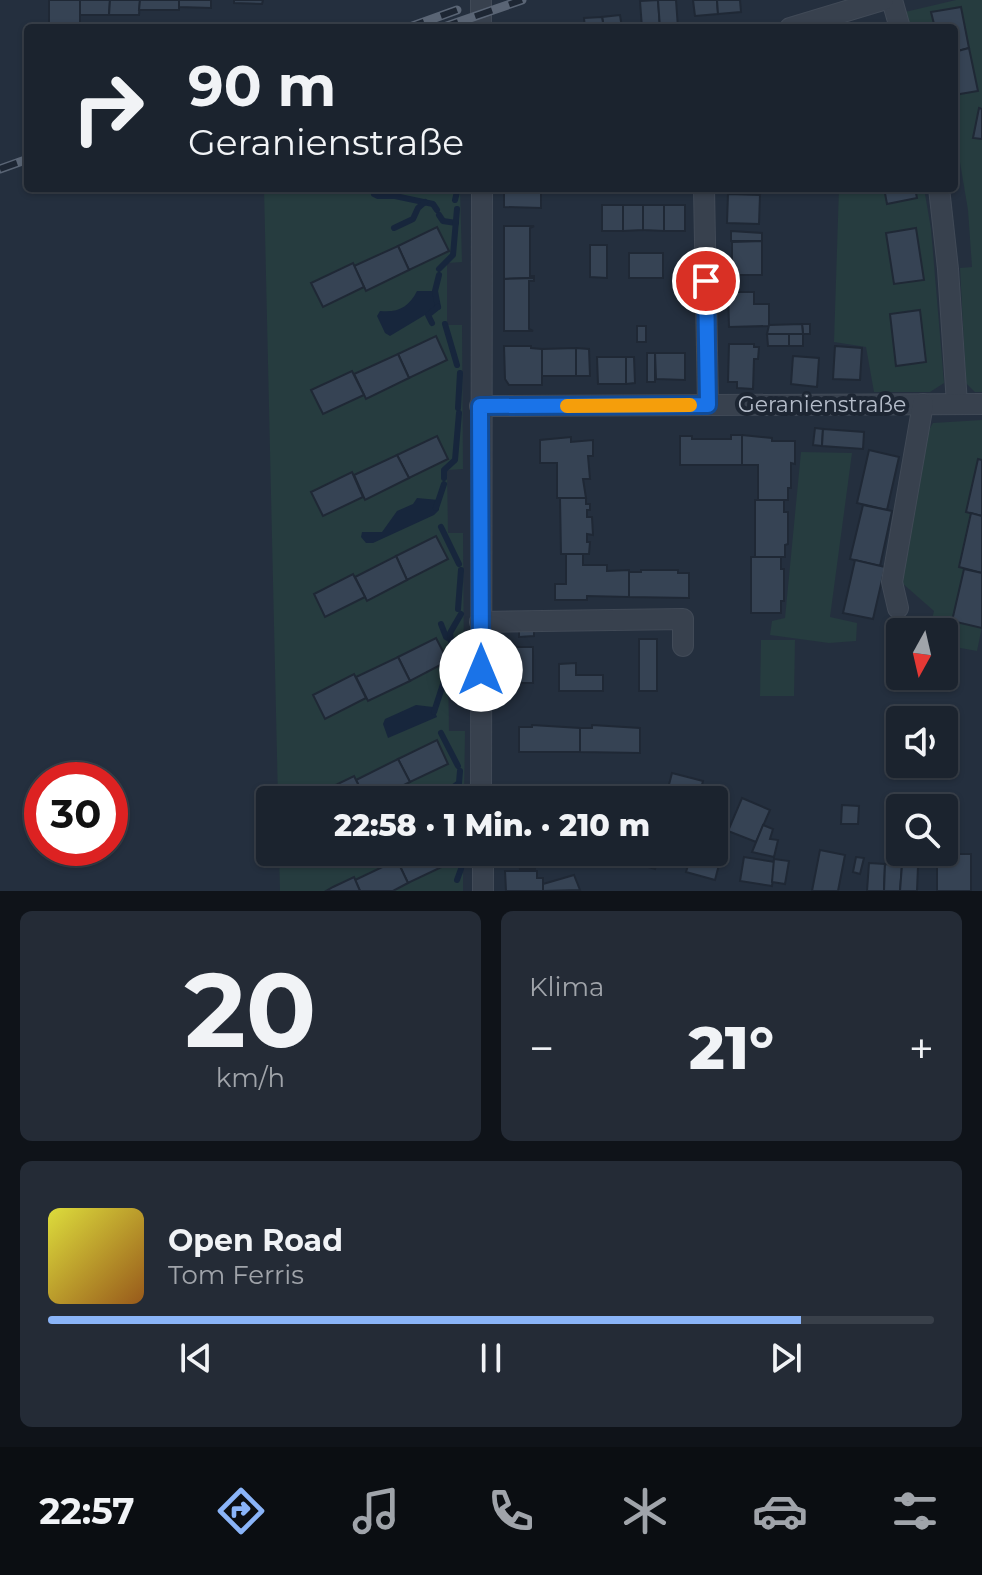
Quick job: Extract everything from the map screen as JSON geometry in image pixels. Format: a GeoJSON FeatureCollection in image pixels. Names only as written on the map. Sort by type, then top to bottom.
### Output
{"type":"FeatureCollection","features":[{"type":"Feature","properties":{"kind":"street"},"geometry":{"type":"LineString","coordinates":[[481,0],[481,24]]}},
{"type":"Feature","properties":{"kind":"street"},"geometry":{"type":"LineString","coordinates":[[803,24],[883,0]]}},
{"type":"Feature","properties":{"kind":"street"},"geometry":{"type":"LineString","coordinates":[[892,0],[899,24]]}},
{"type":"Feature","properties":{"kind":"street"},"geometry":{"type":"LineString","coordinates":[[481,786],[482,192]]}},
{"type":"Feature","properties":{"kind":"street"},"geometry":{"type":"LineString","coordinates":[[704,192],[708,405]]}},
{"type":"Feature","properties":{"kind":"street"},"geometry":{"type":"LineString","coordinates":[[939,192],[957,404]]}},
{"type":"Feature","properties":{"kind":"street","name":"Geranienstraße"},"geometry":{"type":"LineString","coordinates":[[898,608],[892,582],[923,404]]}},
{"type":"Feature","properties":{"kind":"street","name":"Geranienstraße"},"geometry":{"type":"LineString","coordinates":[[480,406],[982,404]]}},
{"type":"Feature","properties":{"kind":"street"},"geometry":{"type":"LineString","coordinates":[[480,622],[683,619],[683,646]]}},
{"type":"Feature","properties":{"kind":"street"},"geometry":{"type":"LineString","coordinates":[[483,866],[483,891]]}},
{"type":"Feature","properties":{"kind":"green space"},"geometry":{"type":"Polygon","coordinates":[[[956,0],[982,0],[982,392],[975,392],[966,383],[960,268],[972,267],[968,210],[958,151],[958,24],[909,24],[905,12],[956,0]]]}},
{"type":"Feature","properties":{"kind":"green space"},"geometry":{"type":"Polygon","coordinates":[[[264,192],[460,192],[462,262],[447,263],[447,325],[462,325],[463,469],[447,470],[448,533],[463,533],[464,668],[448,669],[449,731],[465,731],[464,786],[278,786],[264,192]]]}},
{"type":"Feature","properties":{"kind":"green space"},"geometry":{"type":"Polygon","coordinates":[[[839,192],[925,192],[931,229],[944,383],[930,392],[874,392],[866,347],[834,342],[839,192]]]}},
{"type":"Feature","properties":{"kind":"green space"},"geometry":{"type":"Polygon","coordinates":[[[982,420],[982,627],[977,651],[958,648],[958,618],[932,618],[934,611],[901,582],[926,435],[933,423],[982,420]]]}},
{"type":"Feature","properties":{"kind":"green space"},"geometry":{"type":"Polygon","coordinates":[[[801,452],[852,453],[830,617],[857,623],[856,641],[829,643],[770,635],[772,621],[785,618],[801,452]]]}},
{"type":"Feature","properties":{"kind":"green space"},"geometry":{"type":"Polygon","coordinates":[[[761,640],[795,640],[794,696],[760,696],[761,640]]]}},
{"type":"Feature","properties":{"kind":"green space"},"geometry":{"type":"Polygon","coordinates":[[[279,866],[463,866],[463,891],[280,891],[279,866]]]}},
{"type":"Feature","properties":{"kind":"water"},"geometry":{"type":"Polygon","coordinates":[[[417,291],[435,291],[440,306],[390,336],[385,333],[377,316],[380,311],[402,308],[417,291]]]}},
{"type":"Feature","properties":{"kind":"water"},"geometry":{"type":"Polygon","coordinates":[[[417,498],[439,500],[439,510],[373,543],[366,543],[361,537],[362,532],[382,532],[397,511],[413,504],[417,498]]]}},
{"type":"Feature","properties":{"kind":"water"},"geometry":{"type":"Polygon","coordinates":[[[416,705],[433,707],[437,717],[388,738],[383,724],[385,719],[416,705]]]}},
{"type":"Feature","properties":{"kind":"building"},"geometry":{"type":"Polygon","coordinates":[[[49,0],[80,0],[80,24],[49,24],[49,0]]]}},
{"type":"Feature","properties":{"kind":"building"},"geometry":{"type":"Polygon","coordinates":[[[80,0],[110,0],[109,15],[80,15],[80,0]]]}},
{"type":"Feature","properties":{"kind":"building"},"geometry":{"type":"Polygon","coordinates":[[[110,0],[140,0],[139,15],[109,15],[110,0]]]}},
{"type":"Feature","properties":{"kind":"building"},"geometry":{"type":"Polygon","coordinates":[[[140,0],[179,0],[179,10],[139,10],[140,0]]]}},
{"type":"Feature","properties":{"kind":"building"},"geometry":{"type":"Polygon","coordinates":[[[179,0],[211,0],[211,8],[179,7],[179,0]]]}},
{"type":"Feature","properties":{"kind":"building"},"geometry":{"type":"Polygon","coordinates":[[[234,0],[263,0],[262,4],[234,3],[234,0]]]}},
{"type":"Feature","properties":{"kind":"building"},"geometry":{"type":"Polygon","coordinates":[[[658,0],[660,24],[642,24],[640,1],[658,0]]]}},
{"type":"Feature","properties":{"kind":"building"},"geometry":{"type":"Polygon","coordinates":[[[658,0],[676,0],[678,24],[660,24],[658,0]]]}},
{"type":"Feature","properties":{"kind":"building"},"geometry":{"type":"Polygon","coordinates":[[[693,0],[717,0],[718,14],[695,16],[693,0]]]}},
{"type":"Feature","properties":{"kind":"building"},"geometry":{"type":"Polygon","coordinates":[[[717,0],[740,0],[741,12],[718,14],[717,0]]]}},
{"type":"Feature","properties":{"kind":"building"},"geometry":{"type":"Polygon","coordinates":[[[961,7],[969,48],[958,51],[958,24],[934,24],[931,12],[961,7]]]}},
{"type":"Feature","properties":{"kind":"building"},"geometry":{"type":"Polygon","coordinates":[[[620,15],[621,24],[603,24],[602,17],[620,15]]]}},
{"type":"Feature","properties":{"kind":"building"},"geometry":{"type":"Polygon","coordinates":[[[602,17],[603,24],[585,24],[584,18],[602,17]]]}},
{"type":"Feature","properties":{"kind":"building"},"geometry":{"type":"Polygon","coordinates":[[[969,48],[978,91],[958,94],[958,51],[969,48]]]}},
{"type":"Feature","properties":{"kind":"building"},"geometry":{"type":"Polygon","coordinates":[[[979,108],[982,109],[982,139],[973,138],[979,108]]]}},
{"type":"Feature","properties":{"kind":"building"},"geometry":{"type":"Polygon","coordinates":[[[504,192],[541,192],[541,208],[504,207],[504,192]]]}},
{"type":"Feature","properties":{"kind":"building"},"geometry":{"type":"Polygon","coordinates":[[[885,192],[916,192],[917,198],[887,204],[885,192]]]}},
{"type":"Feature","properties":{"kind":"building"},"geometry":{"type":"Polygon","coordinates":[[[728,194],[760,195],[759,224],[727,223],[728,194]]]}},
{"type":"Feature","properties":{"kind":"building"},"geometry":{"type":"Polygon","coordinates":[[[602,205],[623,205],[623,231],[602,231],[602,205]]]}},
{"type":"Feature","properties":{"kind":"building"},"geometry":{"type":"Polygon","coordinates":[[[623,205],[643,205],[643,230],[623,231],[623,205]]]}},
{"type":"Feature","properties":{"kind":"building"},"geometry":{"type":"Polygon","coordinates":[[[643,205],[664,205],[664,231],[643,230],[643,205]]]}},
{"type":"Feature","properties":{"kind":"building"},"geometry":{"type":"Polygon","coordinates":[[[664,205],[685,205],[685,231],[664,231],[664,205]]]}},
{"type":"Feature","properties":{"kind":"building"},"geometry":{"type":"Polygon","coordinates":[[[504,226],[534,226],[530,228],[530,276],[534,278],[504,279],[504,226]]]}},
{"type":"Feature","properties":{"kind":"building"},"geometry":{"type":"Polygon","coordinates":[[[437,227],[449,251],[409,270],[398,246],[437,227]]]}},
{"type":"Feature","properties":{"kind":"building"},"geometry":{"type":"Polygon","coordinates":[[[916,228],[924,280],[894,284],[886,233],[916,228]]]}},
{"type":"Feature","properties":{"kind":"building"},"geometry":{"type":"Polygon","coordinates":[[[731,231],[762,233],[762,241],[731,241],[731,231]]]}},
{"type":"Feature","properties":{"kind":"building"},"geometry":{"type":"Polygon","coordinates":[[[762,241],[762,275],[728,275],[728,264],[732,263],[732,242],[762,241]]]}},
{"type":"Feature","properties":{"kind":"building"},"geometry":{"type":"Polygon","coordinates":[[[590,245],[607,245],[607,278],[590,277],[590,245]]]}},
{"type":"Feature","properties":{"kind":"building"},"geometry":{"type":"Polygon","coordinates":[[[398,246],[409,270],[366,291],[354,266],[398,246]]]}},
{"type":"Feature","properties":{"kind":"building"},"geometry":{"type":"Polygon","coordinates":[[[629,253],[663,253],[663,278],[629,278],[629,253]]]}},
{"type":"Feature","properties":{"kind":"building"},"geometry":{"type":"Polygon","coordinates":[[[353,263],[364,287],[323,307],[311,283],[353,263]]]}},
{"type":"Feature","properties":{"kind":"building"},"geometry":{"type":"Polygon","coordinates":[[[534,278],[534,281],[529,281],[529,329],[533,331],[504,331],[504,279],[534,278]]]}},
{"type":"Feature","properties":{"kind":"building"},"geometry":{"type":"Polygon","coordinates":[[[728,292],[754,292],[754,304],[769,304],[769,326],[729,327],[728,292]]]}},
{"type":"Feature","properties":{"kind":"building"},"geometry":{"type":"Polygon","coordinates":[[[920,310],[926,362],[896,366],[890,314],[920,310]]]}},
{"type":"Feature","properties":{"kind":"building"},"geometry":{"type":"Polygon","coordinates":[[[802,324],[810,324],[810,334],[803,334],[802,324]]]}},
{"type":"Feature","properties":{"kind":"building"},"geometry":{"type":"Polygon","coordinates":[[[802,324],[803,334],[767,334],[769,325],[802,324]]]}},
{"type":"Feature","properties":{"kind":"building"},"geometry":{"type":"Polygon","coordinates":[[[637,326],[646,326],[646,342],[637,342],[637,326]]]}},
{"type":"Feature","properties":{"kind":"building"},"geometry":{"type":"Polygon","coordinates":[[[767,334],[789,334],[789,346],[768,346],[767,334]]]}},
{"type":"Feature","properties":{"kind":"building"},"geometry":{"type":"Polygon","coordinates":[[[789,334],[803,334],[803,346],[789,346],[789,334]]]}},
{"type":"Feature","properties":{"kind":"building"},"geometry":{"type":"Polygon","coordinates":[[[436,336],[447,360],[409,378],[398,354],[436,336]]]}},
{"type":"Feature","properties":{"kind":"building"},"geometry":{"type":"Polygon","coordinates":[[[729,344],[754,344],[754,347],[759,347],[758,359],[754,359],[753,389],[737,388],[737,382],[728,382],[729,344]]]}},
{"type":"Feature","properties":{"kind":"building"},"geometry":{"type":"Polygon","coordinates":[[[504,346],[542,349],[542,385],[509,385],[505,379],[504,346]]]}},
{"type":"Feature","properties":{"kind":"building"},"geometry":{"type":"Polygon","coordinates":[[[835,346],[862,348],[860,380],[833,379],[835,346]]]}},
{"type":"Feature","properties":{"kind":"building"},"geometry":{"type":"Polygon","coordinates":[[[576,348],[576,376],[542,376],[542,349],[576,348]]]}},
{"type":"Feature","properties":{"kind":"building"},"geometry":{"type":"Polygon","coordinates":[[[576,348],[589,349],[590,376],[576,376],[576,348]]]}},
{"type":"Feature","properties":{"kind":"building"},"geometry":{"type":"Polygon","coordinates":[[[647,353],[655,353],[655,382],[647,382],[647,353]]]}},
{"type":"Feature","properties":{"kind":"building"},"geometry":{"type":"Polygon","coordinates":[[[655,353],[685,353],[685,380],[656,379],[655,353]]]}},
{"type":"Feature","properties":{"kind":"building"},"geometry":{"type":"Polygon","coordinates":[[[398,354],[409,378],[366,399],[354,374],[398,354]]]}},
{"type":"Feature","properties":{"kind":"building"},"geometry":{"type":"Polygon","coordinates":[[[793,356],[819,358],[817,387],[791,384],[793,356]]]}},
{"type":"Feature","properties":{"kind":"building"},"geometry":{"type":"Polygon","coordinates":[[[597,357],[626,357],[626,384],[598,384],[597,357]]]}},
{"type":"Feature","properties":{"kind":"building"},"geometry":{"type":"Polygon","coordinates":[[[626,357],[634,357],[635,383],[626,384],[626,357]]]}},
{"type":"Feature","properties":{"kind":"building"},"geometry":{"type":"Polygon","coordinates":[[[352,371],[364,395],[323,414],[311,390],[352,371]]]}},
{"type":"Feature","properties":{"kind":"building"},"geometry":{"type":"Polygon","coordinates":[[[815,428],[823,429],[822,446],[813,445],[815,428]]]}},
{"type":"Feature","properties":{"kind":"building"},"geometry":{"type":"Polygon","coordinates":[[[823,429],[864,432],[863,449],[822,446],[823,429]]]}},
{"type":"Feature","properties":{"kind":"building"},"geometry":{"type":"Polygon","coordinates":[[[731,435],[742,435],[742,465],[680,465],[680,436],[731,439],[731,435]]]}},
{"type":"Feature","properties":{"kind":"building"},"geometry":{"type":"Polygon","coordinates":[[[742,435],[772,438],[772,441],[795,441],[795,464],[791,463],[788,500],[758,500],[758,465],[742,465],[742,435]]]}},
{"type":"Feature","properties":{"kind":"building"},"geometry":{"type":"Polygon","coordinates":[[[437,436],[448,459],[409,478],[397,455],[437,436]]]}},
{"type":"Feature","properties":{"kind":"building"},"geometry":{"type":"Polygon","coordinates":[[[571,437],[571,442],[593,440],[593,456],[588,456],[590,479],[583,479],[586,498],[557,498],[557,463],[540,463],[540,440],[571,437]]]}},
{"type":"Feature","properties":{"kind":"building"},"geometry":{"type":"Polygon","coordinates":[[[869,450],[899,457],[887,510],[857,503],[869,450]]]}},
{"type":"Feature","properties":{"kind":"building"},"geometry":{"type":"Polygon","coordinates":[[[397,455],[409,478],[365,500],[354,475],[397,455]]]}},
{"type":"Feature","properties":{"kind":"building"},"geometry":{"type":"Polygon","coordinates":[[[978,459],[982,460],[982,516],[966,512],[978,459]]]}},
{"type":"Feature","properties":{"kind":"building"},"geometry":{"type":"Polygon","coordinates":[[[352,472],[363,497],[323,516],[311,492],[352,472]]]}},
{"type":"Feature","properties":{"kind":"building"},"geometry":{"type":"Polygon","coordinates":[[[560,498],[586,498],[586,504],[590,504],[587,517],[592,517],[593,535],[587,534],[589,554],[561,554],[560,498]]]}},
{"type":"Feature","properties":{"kind":"building"},"geometry":{"type":"Polygon","coordinates":[[[755,500],[784,500],[784,512],[788,512],[785,557],[755,557],[755,500]]]}},
{"type":"Feature","properties":{"kind":"building"},"geometry":{"type":"Polygon","coordinates":[[[863,505],[892,511],[880,566],[850,559],[863,505]]]}},
{"type":"Feature","properties":{"kind":"building"},"geometry":{"type":"Polygon","coordinates":[[[971,513],[982,516],[982,573],[959,567],[971,513]]]}},
{"type":"Feature","properties":{"kind":"building"},"geometry":{"type":"Polygon","coordinates":[[[436,536],[448,559],[407,580],[396,556],[436,536]]]}},
{"type":"Feature","properties":{"kind":"building"},"geometry":{"type":"Polygon","coordinates":[[[566,554],[583,554],[583,565],[607,565],[607,571],[629,570],[629,597],[587,596],[587,600],[555,600],[555,584],[566,584],[566,554]]]}},
{"type":"Feature","properties":{"kind":"building"},"geometry":{"type":"Polygon","coordinates":[[[396,556],[407,580],[367,601],[355,577],[396,556]]]}},
{"type":"Feature","properties":{"kind":"building"},"geometry":{"type":"Polygon","coordinates":[[[751,557],[781,557],[784,601],[781,601],[781,613],[751,613],[751,557]]]}},
{"type":"Feature","properties":{"kind":"building"},"geometry":{"type":"Polygon","coordinates":[[[855,560],[885,567],[873,619],[843,613],[855,560]]]}},
{"type":"Feature","properties":{"kind":"building"},"geometry":{"type":"Polygon","coordinates":[[[964,569],[982,573],[982,628],[958,622],[958,618],[953,618],[964,569]]]}},
{"type":"Feature","properties":{"kind":"building"},"geometry":{"type":"Polygon","coordinates":[[[629,572],[689,573],[689,598],[629,597],[629,572]]]}},
{"type":"Feature","properties":{"kind":"building"},"geometry":{"type":"Polygon","coordinates":[[[353,574],[365,597],[325,617],[314,594],[353,574]]]}},
{"type":"Feature","properties":{"kind":"building"},"geometry":{"type":"Polygon","coordinates":[[[534,628],[534,636],[519,637],[519,629],[534,628]]]}},
{"type":"Feature","properties":{"kind":"building"},"geometry":{"type":"Polygon","coordinates":[[[436,638],[448,661],[410,681],[398,657],[436,638]]]}},
{"type":"Feature","properties":{"kind":"building"},"geometry":{"type":"Polygon","coordinates":[[[639,639],[657,639],[657,691],[639,691],[639,639]]]}},
{"type":"Feature","properties":{"kind":"building"},"geometry":{"type":"Polygon","coordinates":[[[506,647],[533,647],[533,683],[506,683],[506,647]]]}},
{"type":"Feature","properties":{"kind":"building"},"geometry":{"type":"Polygon","coordinates":[[[398,657],[410,681],[368,701],[356,677],[398,657]]]}},
{"type":"Feature","properties":{"kind":"building"},"geometry":{"type":"Polygon","coordinates":[[[576,663],[576,675],[603,675],[603,691],[559,691],[559,664],[576,663]]]}},
{"type":"Feature","properties":{"kind":"building"},"geometry":{"type":"Polygon","coordinates":[[[354,674],[366,698],[325,719],[313,695],[354,674]]]}},
{"type":"Feature","properties":{"kind":"building"},"geometry":{"type":"Polygon","coordinates":[[[592,725],[640,728],[640,753],[580,752],[580,728],[592,728],[592,725]]]}},
{"type":"Feature","properties":{"kind":"building"},"geometry":{"type":"Polygon","coordinates":[[[519,727],[580,728],[580,752],[519,752],[519,727]]]}},
{"type":"Feature","properties":{"kind":"building"},"geometry":{"type":"Polygon","coordinates":[[[437,740],[448,764],[410,782],[398,759],[437,740]]]}},
{"type":"Feature","properties":{"kind":"building"},"geometry":{"type":"Polygon","coordinates":[[[398,759],[410,782],[402,786],[359,786],[356,780],[398,759]]]}},
{"type":"Feature","properties":{"kind":"building"},"geometry":{"type":"Polygon","coordinates":[[[672,773],[703,781],[702,786],[669,786],[672,773]]]}},
{"type":"Feature","properties":{"kind":"building"},"geometry":{"type":"Polygon","coordinates":[[[354,776],[359,786],[334,786],[354,776]]]}},
{"type":"Feature","properties":{"kind":"building"},"geometry":{"type":"Polygon","coordinates":[[[742,798],[770,810],[756,842],[728,831],[742,798]]]}},
{"type":"Feature","properties":{"kind":"building"},"geometry":{"type":"Polygon","coordinates":[[[842,805],[859,806],[858,824],[841,824],[842,805]]]}},
{"type":"Feature","properties":{"kind":"building"},"geometry":{"type":"Polygon","coordinates":[[[763,825],[773,829],[770,839],[778,840],[774,857],[752,852],[763,825]]]}},
{"type":"Feature","properties":{"kind":"building"},"geometry":{"type":"Polygon","coordinates":[[[820,850],[845,855],[838,891],[812,891],[820,850]]]}},
{"type":"Feature","properties":{"kind":"building"},"geometry":{"type":"Polygon","coordinates":[[[958,854],[971,854],[971,891],[937,891],[937,866],[958,866],[958,854]]]}},
{"type":"Feature","properties":{"kind":"building"},"geometry":{"type":"Polygon","coordinates":[[[744,857],[775,862],[772,886],[740,881],[744,857]]]}},
{"type":"Feature","properties":{"kind":"building"},"geometry":{"type":"Polygon","coordinates":[[[856,857],[864,858],[860,874],[853,872],[856,857]]]}},
{"type":"Feature","properties":{"kind":"building"},"geometry":{"type":"Polygon","coordinates":[[[774,859],[789,861],[785,884],[772,882],[774,859]]]}},
{"type":"Feature","properties":{"kind":"building"},"geometry":{"type":"Polygon","coordinates":[[[869,863],[885,864],[884,891],[867,891],[869,863]]]}},
{"type":"Feature","properties":{"kind":"building"},"geometry":{"type":"Polygon","coordinates":[[[885,864],[902,866],[900,891],[884,891],[885,864]]]}},
{"type":"Feature","properties":{"kind":"building"},"geometry":{"type":"Polygon","coordinates":[[[384,866],[400,866],[408,883],[393,891],[360,891],[355,880],[384,866]]]}},
{"type":"Feature","properties":{"kind":"building"},"geometry":{"type":"Polygon","coordinates":[[[400,866],[444,866],[408,883],[400,866]]]}},
{"type":"Feature","properties":{"kind":"building"},"geometry":{"type":"Polygon","coordinates":[[[520,866],[535,866],[535,869],[520,869],[520,866]]]}},
{"type":"Feature","properties":{"kind":"building"},"geometry":{"type":"Polygon","coordinates":[[[688,866],[719,866],[715,880],[686,872],[688,866]]]}},
{"type":"Feature","properties":{"kind":"building"},"geometry":{"type":"Polygon","coordinates":[[[902,866],[918,866],[917,891],[900,891],[902,866]]]}},
{"type":"Feature","properties":{"kind":"building"},"geometry":{"type":"Polygon","coordinates":[[[505,871],[537,871],[537,878],[543,878],[543,891],[506,891],[505,871]]]}},
{"type":"Feature","properties":{"kind":"building"},"geometry":{"type":"Polygon","coordinates":[[[574,875],[580,890],[543,891],[543,884],[574,875]]]}},
{"type":"Feature","properties":{"kind":"building"},"geometry":{"type":"Polygon","coordinates":[[[354,877],[360,891],[326,891],[333,887],[354,877]]]}},
{"type":"Feature","properties":{"kind":"waterway"},"geometry":{"type":"LineString","coordinates":[[455,200],[457,192]]}},
{"type":"Feature","properties":{"kind":"waterway"},"geometry":{"type":"LineString","coordinates":[[374,194],[433,204],[437,210]]}},
{"type":"Feature","properties":{"kind":"waterway"},"geometry":{"type":"LineString","coordinates":[[394,228],[413,219],[425,202]]}},
{"type":"Feature","properties":{"kind":"waterway"},"geometry":{"type":"LineString","coordinates":[[439,269],[453,255],[457,209]]}},
{"type":"Feature","properties":{"kind":"waterway"},"geometry":{"type":"LineString","coordinates":[[439,215],[443,221],[456,223]]}},
{"type":"Feature","properties":{"kind":"waterway"},"geometry":{"type":"LineString","coordinates":[[438,307],[435,291],[439,275]]}},
{"type":"Feature","properties":{"kind":"waterway"},"geometry":{"type":"LineString","coordinates":[[432,323],[428,315],[438,307]]}},
{"type":"Feature","properties":{"kind":"waterway"},"geometry":{"type":"LineString","coordinates":[[445,324],[457,365]]}},
{"type":"Feature","properties":{"kind":"waterway"},"geometry":{"type":"LineString","coordinates":[[458,408],[460,373]]}},
{"type":"Feature","properties":{"kind":"waterway"},"geometry":{"type":"LineString","coordinates":[[444,478],[444,470],[455,460],[459,413]]}},
{"type":"Feature","properties":{"kind":"waterway"},"geometry":{"type":"LineString","coordinates":[[436,508],[444,484]]}},
{"type":"Feature","properties":{"kind":"waterway"},"geometry":{"type":"LineString","coordinates":[[441,527],[459,564]]}},
{"type":"Feature","properties":{"kind":"waterway"},"geometry":{"type":"LineString","coordinates":[[458,609],[461,570]]}},
{"type":"Feature","properties":{"kind":"waterway"},"geometry":{"type":"LineString","coordinates":[[446,669],[454,660],[450,633],[461,614]]}},
{"type":"Feature","properties":{"kind":"waterway"},"geometry":{"type":"LineString","coordinates":[[441,624],[446,637],[450,639]]}},
{"type":"Feature","properties":{"kind":"waterway"},"geometry":{"type":"LineString","coordinates":[[434,712],[446,675]]}},
{"type":"Feature","properties":{"kind":"waterway"},"geometry":{"type":"LineString","coordinates":[[441,733],[458,766]]}},
{"type":"Feature","properties":{"kind":"waterway"},"geometry":{"type":"LineString","coordinates":[[455,786],[459,783],[460,771]]}},
{"type":"Feature","properties":{"kind":"waterway"},"geometry":{"type":"LineString","coordinates":[[457,880],[461,869]]}},
{"type":"Feature","properties":{"kind":"railway"},"geometry":{"type":"LineString","coordinates":[[453,24],[522,0]]}},
{"type":"Feature","properties":{"kind":"railway"},"geometry":{"type":"LineString","coordinates":[[418,24],[457,10]]}},
{"type":"Feature","properties":{"kind":"railway"},"geometry":{"type":"LineString","coordinates":[[0,169],[24,160]]}},
{"type":"Feature","properties":{"kind":"slow traffic"},"geometry":{"type":"LineString","coordinates":[[567,406],[690,405]]}},
{"type":"Feature","properties":{"kind":"route"},"geometry":{"type":"LineString","coordinates":[[481,670],[480,406],[708,405],[706,281]]}}]}
